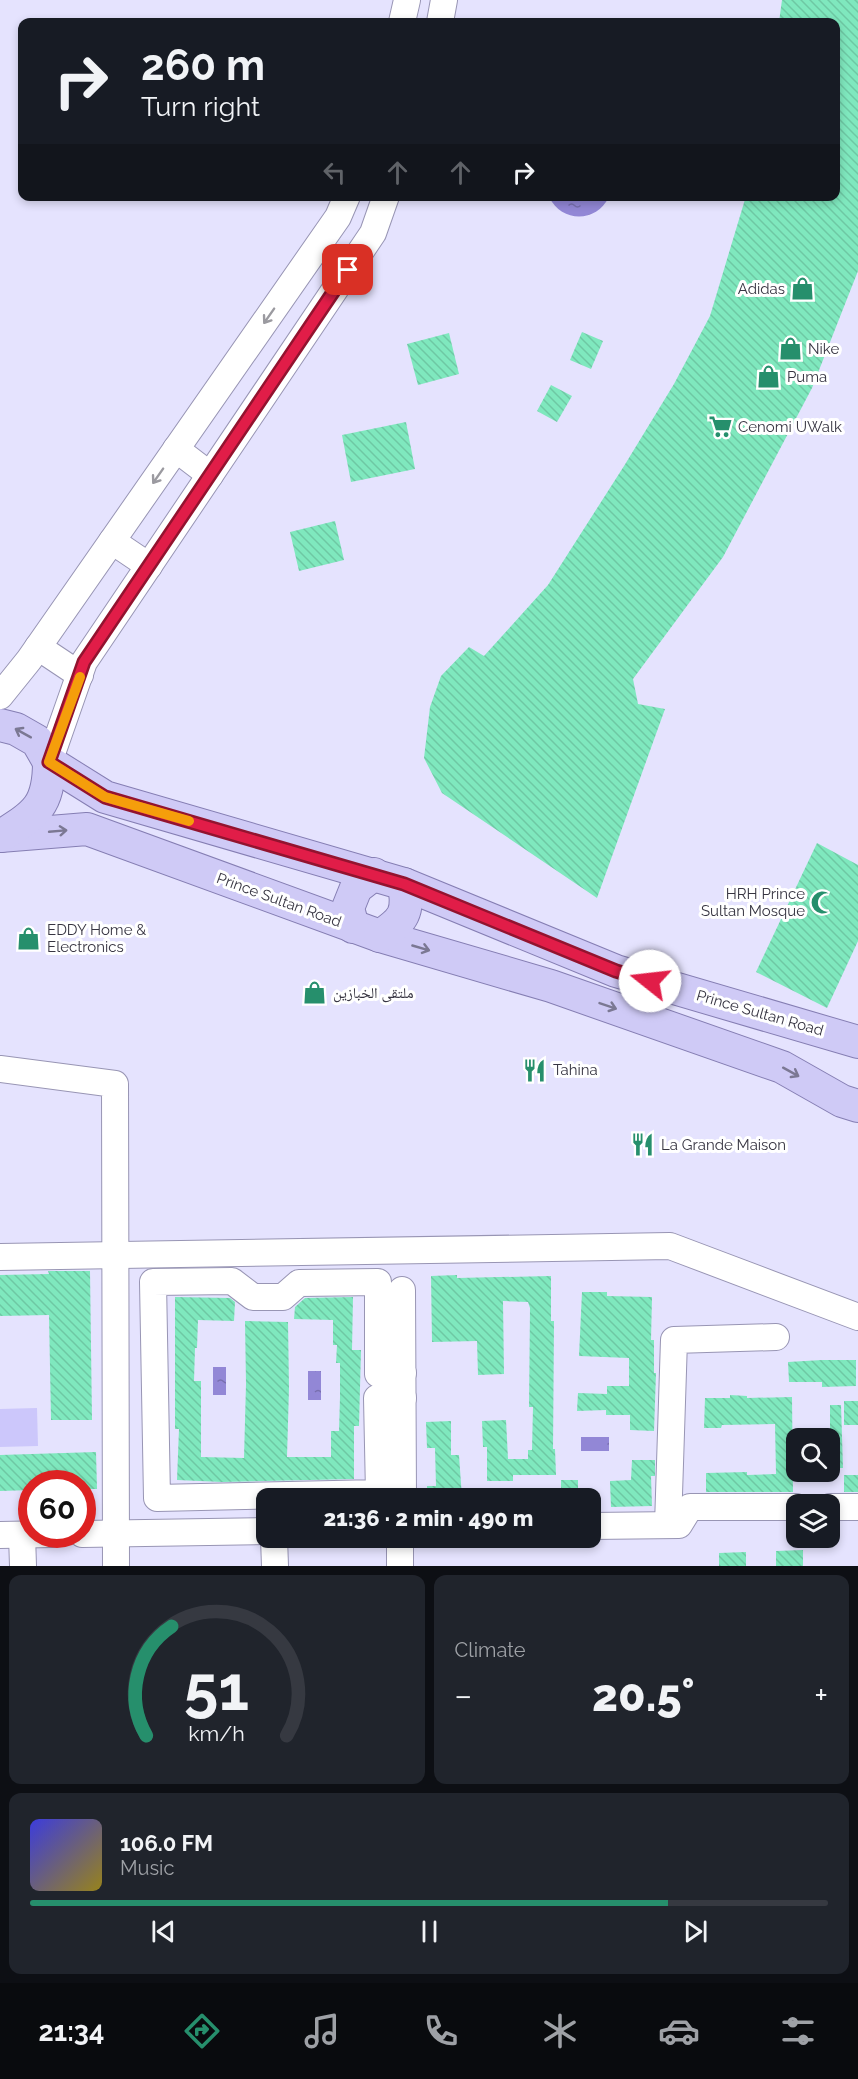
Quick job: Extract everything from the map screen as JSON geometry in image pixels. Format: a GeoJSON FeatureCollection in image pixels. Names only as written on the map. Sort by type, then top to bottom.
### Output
{"type":"FeatureCollection","features":[{"type":"Feature","properties":{"kind":"main road","name":"Prince Sultan Road"},"geometry":{"type":"LineString","coordinates":[[0,725],[16,729],[37,741],[49,762],[105,797],[374,874],[404,884],[616,971],[858,1042]]}},
{"type":"Feature","properties":{"kind":"main road"},"geometry":{"type":"LineString","coordinates":[[0,836],[29,819],[43,801],[49,783],[49,762]]}},
{"type":"Feature","properties":{"kind":"main road","name":"Prince Sultan Road"},"geometry":{"type":"LineString","coordinates":[[0,836],[87,829],[367,931],[551,986],[782,1067],[843,1101],[858,1106]]}},
{"type":"Feature","properties":{"kind":"main road"},"geometry":{"type":"LineString","coordinates":[[374,874],[356,888],[348,908],[367,931],[399,923],[407,902],[404,884]]}},
{"type":"Feature","properties":{"kind":"street"},"geometry":{"type":"LineString","coordinates":[[403,18],[407,0]]}},
{"type":"Feature","properties":{"kind":"street"},"geometry":{"type":"LineString","coordinates":[[441,18],[444,0]]}},
{"type":"Feature","properties":{"kind":"street"},"geometry":{"type":"LineString","coordinates":[[0,696],[38,647],[338,217],[344,201]]}},
{"type":"Feature","properties":{"kind":"street"},"geometry":{"type":"LineString","coordinates":[[49,762],[84,662],[373,233],[384,201]]}},
{"type":"Feature","properties":{"kind":"street"},"geometry":{"type":"LineString","coordinates":[[290,285],[324,306]]}},
{"type":"Feature","properties":{"kind":"street"},"geometry":{"type":"LineString","coordinates":[[176,449],[210,475]]}},
{"type":"Feature","properties":{"kind":"street"},"geometry":{"type":"LineString","coordinates":[[112,542],[149,566]]}},
{"type":"Feature","properties":{"kind":"street"},"geometry":{"type":"LineString","coordinates":[[38,647],[80,675]]}},
{"type":"Feature","properties":{"kind":"street"},"geometry":{"type":"LineString","coordinates":[[0,1069],[115,1084],[116,1566]]}},
{"type":"Feature","properties":{"kind":"street"},"geometry":{"type":"LineString","coordinates":[[0,1257],[670,1246],[858,1317]]}},
{"type":"Feature","properties":{"kind":"street"},"geometry":{"type":"LineString","coordinates":[[232,1281],[253,1298],[283,1297],[299,1283],[378,1282],[378,1374],[403,1386],[377,1398],[379,1493],[157,1498],[153,1282],[232,1281]]}},
{"type":"Feature","properties":{"kind":"street"},"geometry":{"type":"LineString","coordinates":[[402,1290],[404,1488]]}},
{"type":"Feature","properties":{"kind":"street"},"geometry":{"type":"LineString","coordinates":[[668,1525],[674,1340],[776,1337]]}},
{"type":"Feature","properties":{"kind":"street"},"geometry":{"type":"LineString","coordinates":[[601,1526],[679,1525],[690,1507],[786,1507]]}},
{"type":"Feature","properties":{"kind":"street"},"geometry":{"type":"LineString","coordinates":[[840,1507],[858,1507]]}},
{"type":"Feature","properties":{"kind":"street"},"geometry":{"type":"LineString","coordinates":[[96,1534],[256,1531]]}},
{"type":"Feature","properties":{"kind":"street"},"geometry":{"type":"LineString","coordinates":[[11,1535],[23,1566]]}},
{"type":"Feature","properties":{"kind":"street"},"geometry":{"type":"LineString","coordinates":[[274,1548],[275,1566]]}},
{"type":"Feature","properties":{"kind":"street"},"geometry":{"type":"LineString","coordinates":[[400,1548],[400,1566]]}},
{"type":"Feature","properties":{"kind":"shaded area"},"geometry":{"type":"Polygon","coordinates":[[[37,1408],[38,1446],[0,1447],[0,1409],[37,1408]]]}},
{"type":"Feature","properties":{"kind":"water"},"geometry":{"type":"Polygon","coordinates":[[[552,201],[606,201],[596,212],[579,216],[562,212],[552,201]]]}},
{"type":"Feature","properties":{"kind":"water"},"geometry":{"type":"Polygon","coordinates":[[[213,1367],[226,1367],[226,1395],[213,1395],[213,1367]]]}},
{"type":"Feature","properties":{"kind":"water"},"geometry":{"type":"Polygon","coordinates":[[[308,1371],[321,1371],[321,1400],[308,1400],[308,1371]]]}},
{"type":"Feature","properties":{"kind":"water"},"geometry":{"type":"Polygon","coordinates":[[[581,1437],[609,1437],[609,1451],[581,1451],[581,1437]]]}},
{"type":"Feature","properties":{"kind":"building","name":"Cenomi UWalk"},"geometry":{"type":"Polygon","coordinates":[[[782,0],[858,0],[858,271],[812,388],[723,557],[633,679],[638,704],[665,709],[597,898],[442,793],[424,758],[430,707],[441,676],[469,647],[484,656],[548,585],[624,466],[674,384],[710,316],[744,201],[840,201],[840,18],[780,18],[782,0]]]}},
{"type":"Feature","properties":{"kind":"building"},"geometry":{"type":"Polygon","coordinates":[[[582,332],[603,341],[591,369],[570,360],[582,332]]]}},
{"type":"Feature","properties":{"kind":"building"},"geometry":{"type":"Polygon","coordinates":[[[449,333],[459,374],[418,385],[407,344],[449,333]]]}},
{"type":"Feature","properties":{"kind":"building"},"geometry":{"type":"Polygon","coordinates":[[[551,385],[572,396],[557,422],[537,411],[551,385]]]}},
{"type":"Feature","properties":{"kind":"building"},"geometry":{"type":"Polygon","coordinates":[[[406,422],[415,469],[351,482],[342,435],[406,422]]]}},
{"type":"Feature","properties":{"kind":"building"},"geometry":{"type":"Polygon","coordinates":[[[335,521],[344,560],[299,571],[290,532],[335,521]]]}},
{"type":"Feature","properties":{"kind":"building","name":"HRH Prince Sultan Mosque"},"geometry":{"type":"Polygon","coordinates":[[[817,843],[858,865],[858,941],[827,1008],[756,972],[817,843]]]}},
{"type":"Feature","properties":{"kind":"building"},"geometry":{"type":"Polygon","coordinates":[[[48,1271],[90,1271],[92,1420],[51,1420],[49,1315],[0,1316],[0,1275],[49,1274],[48,1271]]]}},
{"type":"Feature","properties":{"kind":"building"},"geometry":{"type":"Polygon","coordinates":[[[457,1275],[457,1278],[551,1276],[551,1321],[554,1321],[553,1449],[555,1449],[556,1475],[513,1475],[513,1481],[487,1481],[487,1447],[483,1447],[482,1421],[506,1420],[508,1459],[528,1459],[528,1450],[532,1450],[533,1407],[529,1407],[530,1308],[528,1302],[503,1301],[504,1374],[478,1375],[477,1341],[432,1342],[431,1276],[457,1275]]]}},
{"type":"Feature","properties":{"kind":"building"},"geometry":{"type":"Polygon","coordinates":[[[582,1292],[607,1292],[607,1296],[652,1297],[651,1340],[654,1340],[654,1373],[656,1373],[654,1431],[630,1430],[630,1415],[606,1415],[606,1410],[577,1411],[578,1393],[607,1394],[607,1386],[629,1386],[629,1358],[579,1356],[582,1292]]]}},
{"type":"Feature","properties":{"kind":"building"},"geometry":{"type":"Polygon","coordinates":[[[175,1297],[230,1298],[235,1302],[234,1321],[198,1320],[194,1381],[201,1381],[201,1457],[244,1458],[245,1321],[288,1322],[287,1457],[331,1457],[331,1431],[339,1431],[340,1397],[340,1363],[336,1363],[337,1345],[333,1345],[333,1320],[294,1319],[295,1307],[305,1298],[353,1297],[352,1350],[361,1350],[359,1426],[354,1426],[354,1479],[222,1482],[177,1480],[179,1429],[175,1429],[175,1297]]]}},
{"type":"Feature","properties":{"kind":"building"},"geometry":{"type":"Polygon","coordinates":[[[856,1360],[856,1386],[822,1387],[822,1382],[789,1382],[788,1362],[856,1360]]]}},
{"type":"Feature","properties":{"kind":"building"},"geometry":{"type":"Polygon","coordinates":[[[730,1395],[747,1396],[747,1398],[792,1397],[792,1428],[786,1428],[786,1482],[793,1482],[793,1492],[706,1492],[706,1473],[776,1474],[775,1424],[722,1425],[721,1428],[704,1428],[705,1398],[730,1398],[730,1395]]]}},
{"type":"Feature","properties":{"kind":"building"},"geometry":{"type":"Polygon","coordinates":[[[844,1401],[858,1401],[858,1425],[844,1425],[844,1401]]]}},
{"type":"Feature","properties":{"kind":"building"},"geometry":{"type":"Polygon","coordinates":[[[830,1405],[841,1405],[843,1468],[840,1468],[840,1428],[830,1428],[830,1405]]]}},
{"type":"Feature","properties":{"kind":"building"},"geometry":{"type":"Polygon","coordinates":[[[451,1421],[451,1455],[459,1455],[461,1488],[427,1488],[427,1486],[436,1486],[435,1448],[427,1448],[426,1422],[451,1421]]]}},
{"type":"Feature","properties":{"kind":"building"},"geometry":{"type":"Polygon","coordinates":[[[96,1452],[97,1489],[96,1470],[18,1470],[18,1490],[0,1491],[0,1455],[96,1452]]]}},
{"type":"Feature","properties":{"kind":"building"},"geometry":{"type":"Polygon","coordinates":[[[632,1460],[655,1460],[655,1476],[651,1476],[652,1506],[611,1507],[610,1481],[631,1480],[632,1460]]]}},
{"type":"Feature","properties":{"kind":"building"},"geometry":{"type":"Polygon","coordinates":[[[844,1475],[858,1475],[858,1492],[844,1492],[844,1475]]]}},
{"type":"Feature","properties":{"kind":"building"},"geometry":{"type":"Polygon","coordinates":[[[561,1480],[578,1480],[578,1488],[561,1488],[561,1480]]]}},
{"type":"Feature","properties":{"kind":"building"},"geometry":{"type":"Polygon","coordinates":[[[803,1550],[803,1566],[776,1566],[776,1551],[803,1550]]]}},
{"type":"Feature","properties":{"kind":"building"},"geometry":{"type":"Polygon","coordinates":[[[746,1552],[746,1566],[719,1566],[719,1553],[746,1552]]]}},
{"type":"Feature","properties":{"kind":"slow traffic"},"geometry":{"type":"LineString","coordinates":[[80,677],[49,762],[105,797],[189,821]]}},
{"type":"Feature","properties":{"kind":"place","name":"Adidas"},"geometry":{"type":"Point","coordinates":[803,289]}},
{"type":"Feature","properties":{"kind":"place","name":"Nike"},"geometry":{"type":"Point","coordinates":[790,349]}},
{"type":"Feature","properties":{"kind":"place","name":"Puma"},"geometry":{"type":"Point","coordinates":[769,377]}},
{"type":"Feature","properties":{"kind":"place","name":"Cenomi UWalk"},"geometry":{"type":"Point","coordinates":[720,427]}},
{"type":"Feature","properties":{"kind":"place","name":"HRH Prince Sultan Mosque"},"geometry":{"type":"Point","coordinates":[823,903]}},
{"type":"Feature","properties":{"kind":"place","name":"EDDY Home & Electronics"},"geometry":{"type":"Point","coordinates":[29,939]}},
{"type":"Feature","properties":{"kind":"place","name":"ملتقى الخبازين"},"geometry":{"type":"Point","coordinates":[315,993]}},
{"type":"Feature","properties":{"kind":"place","name":"Tahina"},"geometry":{"type":"Point","coordinates":[535,1070]}},
{"type":"Feature","properties":{"kind":"place","name":"La Grande Maison"},"geometry":{"type":"Point","coordinates":[643,1145]}},
{"type":"Feature","properties":{"kind":"route"},"geometry":{"type":"LineString","coordinates":[[348,270],[84,662],[49,762],[105,797],[404,884],[616,971],[650,981]]}}]}
